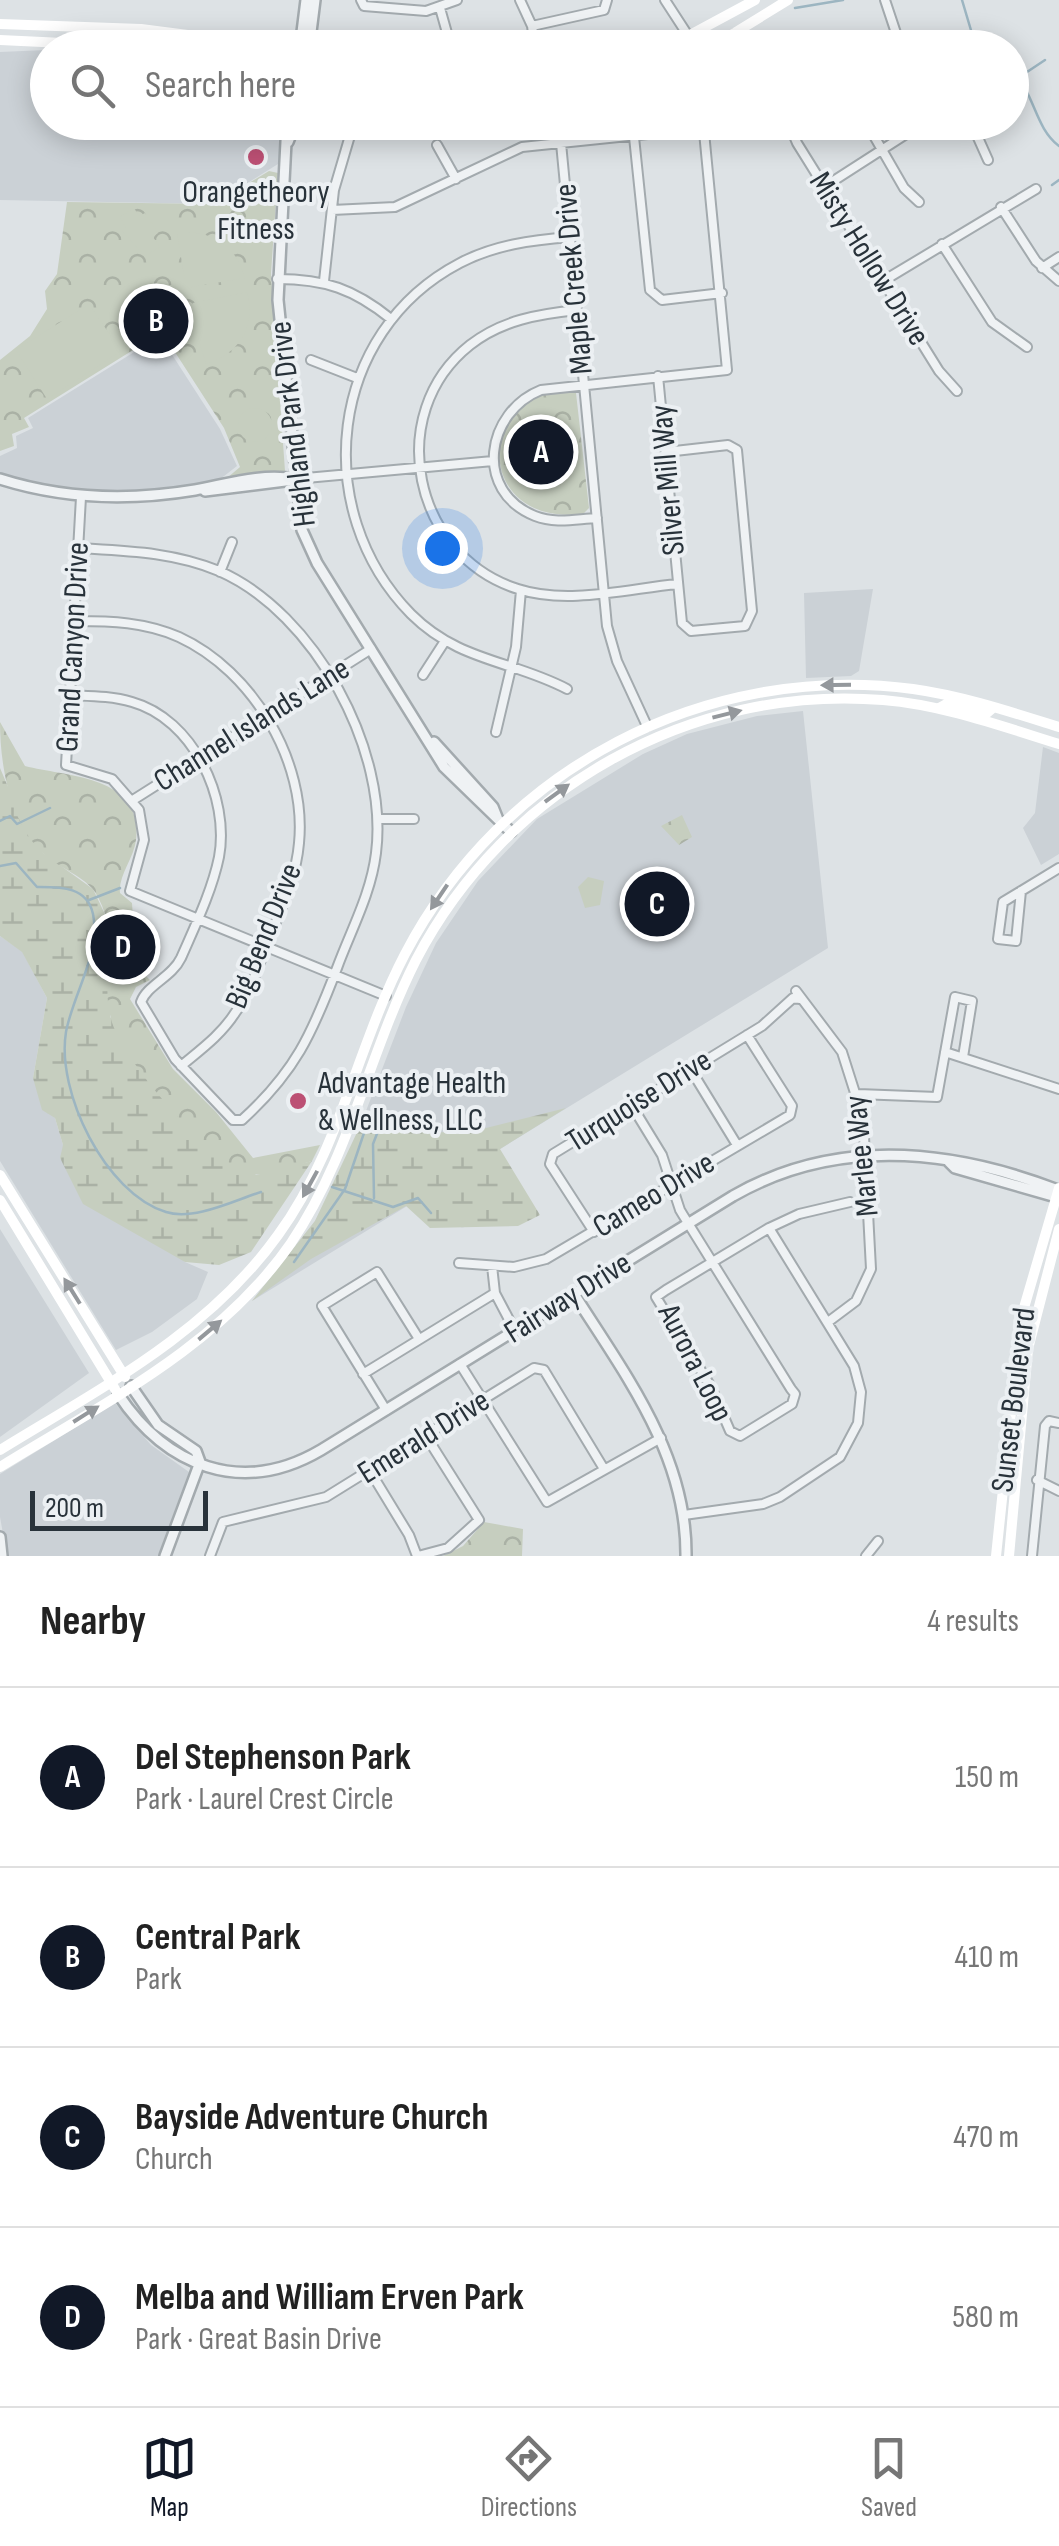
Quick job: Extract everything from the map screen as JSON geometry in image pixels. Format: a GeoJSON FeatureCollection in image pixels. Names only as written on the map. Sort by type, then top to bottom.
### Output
{"type":"FeatureCollection","features":[{"type":"Feature","properties":{"kind":"main road"},"geometry":{"type":"LineString","coordinates":[[702,30],[755,0]]}},
{"type":"Feature","properties":{"kind":"main road"},"geometry":{"type":"LineString","coordinates":[[741,30],[788,0]]}},
{"type":"Feature","properties":{"kind":"main road"},"geometry":{"type":"LineString","coordinates":[[0,24],[105,30]]}},
{"type":"Feature","properties":{"kind":"main road"},"geometry":{"type":"LineString","coordinates":[[0,40],[30,41]]}},
{"type":"Feature","properties":{"kind":"main road"},"geometry":{"type":"LineString","coordinates":[[0,1450],[123,1374],[216,1307],[279,1235],[319,1167],[386,996],[430,910],[499,820],[543,786],[647,726],[673,716],[732,698],[831,685],[914,689],[1059,727]]}},
{"type":"Feature","properties":{"kind":"main road"},"geometry":{"type":"LineString","coordinates":[[0,1468],[205,1336],[251,1292],[290,1244],[344,1147],[385,1033],[415,962],[441,917],[511,832],[553,796],[608,760],[652,739],[710,718],[784,703],[860,699],[938,708],[1059,744]]}},
{"type":"Feature","properties":{"kind":"main road"},"geometry":{"type":"LineString","coordinates":[[938,708],[948,703],[987,712],[994,707]]}},
{"type":"Feature","properties":{"kind":"main road"},"geometry":{"type":"LineString","coordinates":[[652,739],[652,732],[673,716]]}},
{"type":"Feature","properties":{"kind":"main road"},"geometry":{"type":"LineString","coordinates":[[1005,727],[1011,720],[1035,726],[1041,722]]}},
{"type":"Feature","properties":{"kind":"main road"},"geometry":{"type":"LineString","coordinates":[[608,760],[647,726]]}},
{"type":"Feature","properties":{"kind":"main road"},"geometry":{"type":"LineString","coordinates":[[385,1033],[390,1001],[386,996]]}},
{"type":"Feature","properties":{"kind":"main road"},"geometry":{"type":"LineString","coordinates":[[0,1175],[131,1386]]}},
{"type":"Feature","properties":{"kind":"main road","name":"Sunset Boulevard"},"geometry":{"type":"LineString","coordinates":[[996,1556],[1016,1347],[1028,1290],[1058,1192]]}},
{"type":"Feature","properties":{"kind":"main road","name":"Fairway Drive"},"geometry":{"type":"LineString","coordinates":[[0,1200],[118,1394]]}},
{"type":"Feature","properties":{"kind":"main road"},"geometry":{"type":"LineString","coordinates":[[22,1236],[33,1228]]}},
{"type":"Feature","properties":{"kind":"main road","name":"Sunset Boulevard"},"geometry":{"type":"LineString","coordinates":[[1009,1556],[1031,1334],[1059,1229]]}},
{"type":"Feature","properties":{"kind":"street"},"geometry":{"type":"LineString","coordinates":[[302,30],[306,0]]}},
{"type":"Feature","properties":{"kind":"street"},"geometry":{"type":"LineString","coordinates":[[312,30],[316,0]]}},
{"type":"Feature","properties":{"kind":"street"},"geometry":{"type":"LineString","coordinates":[[361,0],[364,6],[399,11],[440,8],[457,0]]}},
{"type":"Feature","properties":{"kind":"street"},"geometry":{"type":"LineString","coordinates":[[520,0],[533,30]]}},
{"type":"Feature","properties":{"kind":"street"},"geometry":{"type":"LineString","coordinates":[[532,26],[585,18],[604,10],[607,0]]}},
{"type":"Feature","properties":{"kind":"street"},"geometry":{"type":"LineString","coordinates":[[886,0],[895,30]]}},
{"type":"Feature","properties":{"kind":"street"},"geometry":{"type":"LineString","coordinates":[[668,1],[684,30]]}},
{"type":"Feature","properties":{"kind":"street"},"geometry":{"type":"LineString","coordinates":[[440,8],[446,30]]}},
{"type":"Feature","properties":{"kind":"street"},"geometry":{"type":"LineString","coordinates":[[324,281],[332,210],[350,140]]}},
{"type":"Feature","properties":{"kind":"street"},"geometry":{"type":"LineString","coordinates":[[332,210],[388,209],[507,151],[585,140]]}},
{"type":"Feature","properties":{"kind":"street"},"geometry":{"type":"LineString","coordinates":[[634,140],[650,290],[662,300],[722,293]]}},
{"type":"Feature","properties":{"kind":"street"},"geometry":{"type":"LineString","coordinates":[[597,518],[562,521],[529,513],[508,496],[492,460],[498,428],[514,405],[541,390],[727,370],[705,140]]}},
{"type":"Feature","properties":{"kind":"street","name":"Misty Hollow Drive"},"geometry":{"type":"LineString","coordinates":[[798,140],[939,370],[957,390]]}},
{"type":"Feature","properties":{"kind":"street"},"geometry":{"type":"LineString","coordinates":[[874,140],[904,188],[919,202]]}},
{"type":"Feature","properties":{"kind":"street"},"geometry":{"type":"LineString","coordinates":[[824,187],[898,140]]}},
{"type":"Feature","properties":{"kind":"street"},"geometry":{"type":"LineString","coordinates":[[979,140],[988,160]]}},
{"type":"Feature","properties":{"kind":"street","name":"Highland Park Drive"},"geometry":{"type":"LineString","coordinates":[[288,142],[278,280],[296,479],[308,547],[425,733],[511,832]]}},
{"type":"Feature","properties":{"kind":"street","name":"Maple Creek Drive"},"geometry":{"type":"LineString","coordinates":[[561,142],[612,648],[647,726]]}},
{"type":"Feature","properties":{"kind":"street"},"geometry":{"type":"LineString","coordinates":[[437,146],[456,178]]}},
{"type":"Feature","properties":{"kind":"street"},"geometry":{"type":"LineString","coordinates":[[883,281],[1001,207],[1036,190]]}},
{"type":"Feature","properties":{"kind":"street"},"geometry":{"type":"LineString","coordinates":[[1001,207],[1042,268],[1059,281]]}},
{"type":"Feature","properties":{"kind":"street"},"geometry":{"type":"LineString","coordinates":[[567,688],[445,641],[404,606],[374,563],[357,527],[345,475],[346,423],[357,378],[391,319],[427,284],[470,258],[506,246],[570,237]]}},
{"type":"Feature","properties":{"kind":"street"},"geometry":{"type":"LineString","coordinates":[[942,244],[986,316],[1003,334],[1026,347]]}},
{"type":"Feature","properties":{"kind":"street"},"geometry":{"type":"LineString","coordinates":[[1042,268],[1059,257]]}},
{"type":"Feature","properties":{"kind":"street"},"geometry":{"type":"LineString","coordinates":[[278,280],[324,281],[354,292],[391,319]]}},
{"type":"Feature","properties":{"kind":"street"},"geometry":{"type":"LineString","coordinates":[[578,310],[514,321],[462,352],[445,371],[428,405],[418,442],[419,469],[429,508],[451,544],[484,572],[521,590],[562,595],[677,584]]}},
{"type":"Feature","properties":{"kind":"street"},"geometry":{"type":"LineString","coordinates":[[311,360],[357,378]]}},
{"type":"Feature","properties":{"kind":"street","name":"Silver Mill Way"},"geometry":{"type":"LineString","coordinates":[[658,376],[677,584],[686,630],[742,627],[750,620],[738,450],[728,446],[666,452]]}},
{"type":"Feature","properties":{"kind":"street"},"geometry":{"type":"LineString","coordinates":[[0,480],[81,497],[194,490],[226,482],[492,460]]}},
{"type":"Feature","properties":{"kind":"street","name":"Grand Canyon Drive"},"geometry":{"type":"LineString","coordinates":[[81,497],[66,765],[104,775],[133,800]]}},
{"type":"Feature","properties":{"kind":"street"},"geometry":{"type":"LineString","coordinates":[[220,572],[232,542]]}},
{"type":"Feature","properties":{"kind":"street"},"geometry":{"type":"LineString","coordinates":[[70,695],[112,698],[143,706],[179,732],[198,758],[218,800],[222,833],[216,870],[174,970],[141,999],[181,1066],[237,1122],[285,1079],[335,974],[370,881],[378,819],[364,743],[304,639],[277,610],[220,572],[154,552],[78,548]]}},
{"type":"Feature","properties":{"kind":"street"},"geometry":{"type":"LineString","coordinates":[[496,732],[521,590]]}},
{"type":"Feature","properties":{"kind":"street","name":"Big Bend Drive"},"geometry":{"type":"LineString","coordinates":[[74,621],[142,625],[190,643],[233,675],[264,716],[293,776],[300,833],[292,880],[236,1012],[181,1066]]}},
{"type":"Feature","properties":{"kind":"street"},"geometry":{"type":"LineString","coordinates":[[423,675],[445,641]]}},
{"type":"Feature","properties":{"kind":"street","name":"Channel Islands Lane"},"geometry":{"type":"LineString","coordinates":[[133,800],[371,649]]}},
{"type":"Feature","properties":{"kind":"street"},"geometry":{"type":"LineString","coordinates":[[133,800],[144,840],[130,891],[386,996]]}},
{"type":"Feature","properties":{"kind":"street"},"geometry":{"type":"LineString","coordinates":[[378,819],[414,819]]}},
{"type":"Feature","properties":{"kind":"street"},"geometry":{"type":"LineString","coordinates":[[1021,891],[1016,941],[998,939],[1003,902],[1021,891],[1059,869]]}},
{"type":"Feature","properties":{"kind":"street","name":"Turquoise Drive"},"geometry":{"type":"LineString","coordinates":[[594,1232],[550,1158],[747,1035],[798,995]]}},
{"type":"Feature","properties":{"kind":"street","name":"Marlee Way"},"geometry":{"type":"LineString","coordinates":[[798,995],[834,1037],[858,1094],[865,1155],[870,1274],[856,1301],[828,1322]]}},
{"type":"Feature","properties":{"kind":"street"},"geometry":{"type":"LineString","coordinates":[[858,1094],[935,1098],[953,998],[972,1001],[963,1056]]}},
{"type":"Feature","properties":{"kind":"street","name":"Cameo Drive"},"geometry":{"type":"LineString","coordinates":[[459,1264],[540,1262],[794,1111],[747,1035]]}},
{"type":"Feature","properties":{"kind":"street"},"geometry":{"type":"LineString","coordinates":[[944,1052],[1059,1089]]}},
{"type":"Feature","properties":{"kind":"street"},"geometry":{"type":"LineString","coordinates":[[690,1070],[737,1145]]}},
{"type":"Feature","properties":{"kind":"street","name":"Aurora Loop"},"geometry":{"type":"LineString","coordinates":[[632,1106],[662,1155],[688,1224],[712,1262],[796,1399],[740,1436],[730,1431],[716,1397],[656,1298],[712,1262]]}},
{"type":"Feature","properties":{"kind":"street","name":"Fairway Drive"},"geometry":{"type":"LineString","coordinates":[[118,1394],[161,1446],[191,1464],[200,1462],[246,1471],[283,1466],[311,1456],[748,1187],[782,1173],[865,1155],[948,1161],[957,1158],[1058,1192]]}},
{"type":"Feature","properties":{"kind":"street"},"geometry":{"type":"LineString","coordinates":[[712,1262],[799,1214],[850,1202]]}},
{"type":"Feature","properties":{"kind":"street"},"geometry":{"type":"LineString","coordinates":[[684,1515],[771,1501],[832,1464],[846,1448],[860,1416],[861,1392],[854,1366],[769,1228]]}},
{"type":"Feature","properties":{"kind":"street"},"geometry":{"type":"LineString","coordinates":[[492,1266],[495,1293],[514,1331]]}},
{"type":"Feature","properties":{"kind":"street"},"geometry":{"type":"LineString","coordinates":[[386,1410],[322,1306],[371,1273],[381,1276],[419,1340]]}},
{"type":"Feature","properties":{"kind":"street"},"geometry":{"type":"LineString","coordinates":[[363,1374],[495,1293]]}},
{"type":"Feature","properties":{"kind":"street"},"geometry":{"type":"LineString","coordinates":[[574,1294],[661,1438],[684,1515],[686,1556]]}},
{"type":"Feature","properties":{"kind":"street"},"geometry":{"type":"LineString","coordinates":[[460,1364],[548,1502],[661,1438]]}},
{"type":"Feature","properties":{"kind":"street","name":"Emerald Drive"},"geometry":{"type":"LineString","coordinates":[[210,1556],[223,1522],[302,1506],[370,1471],[540,1367],[604,1469]]}},
{"type":"Feature","properties":{"kind":"street"},"geometry":{"type":"LineString","coordinates":[[131,1386],[158,1425],[196,1451],[200,1462],[165,1556]]}},
{"type":"Feature","properties":{"kind":"street"},"geometry":{"type":"LineString","coordinates":[[1032,1556],[1045,1426],[1049,1421],[1059,1423]]}},
{"type":"Feature","properties":{"kind":"street"},"geometry":{"type":"LineString","coordinates":[[370,1471],[418,1556],[448,1548],[479,1520],[426,1436]]}},
{"type":"Feature","properties":{"kind":"street"},"geometry":{"type":"LineString","coordinates":[[1037,1480],[1059,1491]]}},
{"type":"Feature","properties":{"kind":"street"},"geometry":{"type":"LineString","coordinates":[[0,1537],[2,1556]]}},
{"type":"Feature","properties":{"kind":"street"},"geometry":{"type":"LineString","coordinates":[[866,1556],[878,1541]]}},
{"type":"Feature","properties":{"kind":"shaded area"},"geometry":{"type":"Polygon","coordinates":[[[30,51],[30,140],[282,140],[278,164],[214,204],[0,200],[0,52],[30,51]]]}},
{"type":"Feature","properties":{"kind":"shaded area"},"geometry":{"type":"Polygon","coordinates":[[[160,336],[220,429],[237,466],[219,480],[138,494],[58,492],[0,475],[0,456],[17,448],[16,436],[33,428],[28,418],[160,336]]]}},
{"type":"Feature","properties":{"kind":"shaded area"},"geometry":{"type":"Polygon","coordinates":[[[873,589],[859,671],[851,676],[806,678],[804,593],[873,589]]]}},
{"type":"Feature","properties":{"kind":"shaded area"},"geometry":{"type":"Polygon","coordinates":[[[803,711],[828,948],[252,1301],[315,1221],[351,1150],[406,1007],[436,943],[478,881],[537,819],[643,754],[687,734],[757,716],[803,711]]]}},
{"type":"Feature","properties":{"kind":"shaded area"},"geometry":{"type":"Polygon","coordinates":[[[1043,747],[1059,753],[1059,854],[1041,865],[1023,828],[1035,813],[1043,747]]]}},
{"type":"Feature","properties":{"kind":"shaded area"},"geometry":{"type":"Polygon","coordinates":[[[0,936],[22,951],[47,998],[33,1078],[55,1118],[63,1145],[185,1262],[208,1272],[197,1299],[152,1332],[116,1350],[0,1161],[0,936]]]}},
{"type":"Feature","properties":{"kind":"shaded area"},"geometry":{"type":"Polygon","coordinates":[[[0,1229],[89,1373],[0,1437],[0,1229]]]}},
{"type":"Feature","properties":{"kind":"shaded area"},"geometry":{"type":"Polygon","coordinates":[[[115,1403],[151,1445],[189,1472],[158,1556],[7,1556],[0,1517],[0,1474],[115,1403]]]}},
{"type":"Feature","properties":{"kind":"green space"},"geometry":{"type":"Polygon","coordinates":[[[269,171],[278,173],[271,273],[285,471],[227,478],[240,467],[224,428],[162,332],[24,418],[29,427],[12,434],[14,446],[0,451],[0,360],[30,336],[47,309],[45,291],[57,274],[67,202],[214,204],[269,171]]]}},
{"type":"Feature","properties":{"kind":"green space"},"geometry":{"type":"Polygon","coordinates":[[[134,208],[139,216],[145,213],[158,233],[153,237],[160,247],[145,256],[122,231],[126,228],[120,217],[134,208]]]}},
{"type":"Feature","properties":{"kind":"green space"},"geometry":{"type":"Polygon","coordinates":[[[177,232],[201,234],[220,242],[235,256],[245,278],[186,288],[177,232]]]}},
{"type":"Feature","properties":{"kind":"green space"},"geometry":{"type":"Polygon","coordinates":[[[247,292],[249,316],[243,337],[228,353],[206,364],[189,308],[193,303],[247,292]]]}},
{"type":"Feature","properties":{"kind":"green space"},"geometry":{"type":"Polygon","coordinates":[[[89,304],[121,351],[47,399],[16,350],[89,304]]]}},
{"type":"Feature","properties":{"kind":"green space"},"geometry":{"type":"Polygon","coordinates":[[[576,393],[589,508],[583,514],[546,512],[520,499],[504,478],[499,454],[504,429],[519,409],[543,395],[576,393]]]}},
{"type":"Feature","properties":{"kind":"green space"},"geometry":{"type":"Polygon","coordinates":[[[255,408],[267,413],[272,425],[267,437],[255,442],[243,437],[238,425],[243,413],[255,408]]]}},
{"type":"Feature","properties":{"kind":"green space"},"geometry":{"type":"Polygon","coordinates":[[[0,722],[25,766],[99,783],[128,803],[135,819],[136,840],[120,893],[132,903],[136,966],[150,980],[136,987],[130,999],[173,1069],[216,1112],[253,1158],[320,1145],[312,1161],[259,1175],[236,1167],[193,1132],[132,1059],[111,1019],[108,925],[103,909],[91,887],[46,856],[24,828],[5,776],[0,722]]]}},
{"type":"Feature","properties":{"kind":"green space"},"geometry":{"type":"Polygon","coordinates":[[[0,768],[27,831],[43,853],[93,889],[111,927],[110,1017],[256,1175],[312,1161],[251,1252],[219,1265],[185,1262],[83,1204],[60,1158],[63,1145],[55,1118],[42,1110],[33,1078],[47,998],[22,952],[0,936],[0,768]]]}},
{"type":"Feature","properties":{"kind":"green space"},"geometry":{"type":"Polygon","coordinates":[[[682,815],[692,837],[679,845],[661,826],[682,815]]]}},
{"type":"Feature","properties":{"kind":"green space"},"geometry":{"type":"Polygon","coordinates":[[[588,877],[604,881],[600,905],[585,908],[578,887],[588,877]]]}},
{"type":"Feature","properties":{"kind":"green space"},"geometry":{"type":"Polygon","coordinates":[[[566,1108],[500,1149],[540,1215],[518,1226],[430,1228],[406,1206],[311,1259],[252,1301],[315,1221],[361,1124],[433,1133],[482,1129],[566,1108]]]}},
{"type":"Feature","properties":{"kind":"green space"},"geometry":{"type":"Polygon","coordinates":[[[484,1522],[523,1529],[522,1556],[443,1556],[463,1546],[484,1522]]]}},
{"type":"Feature","properties":{"kind":"waterway"},"geometry":{"type":"LineString","coordinates":[[795,8],[843,0]]}},
{"type":"Feature","properties":{"kind":"waterway"},"geometry":{"type":"LineString","coordinates":[[962,0],[971,30]]}},
{"type":"Feature","properties":{"kind":"waterway"},"geometry":{"type":"LineString","coordinates":[[1029,71],[1045,60]]}},
{"type":"Feature","properties":{"kind":"waterway"},"geometry":{"type":"LineString","coordinates":[[1029,96],[1044,129],[1059,146]]}},
{"type":"Feature","properties":{"kind":"waterway"},"geometry":{"type":"LineString","coordinates":[[1052,185],[1059,180]]}},
{"type":"Feature","properties":{"kind":"waterway"},"geometry":{"type":"LineString","coordinates":[[0,821],[10,816],[17,824],[50,808]]}},
{"type":"Feature","properties":{"kind":"waterway"},"geometry":{"type":"LineString","coordinates":[[0,866],[16,863],[37,887],[71,890],[90,905],[93,944],[69,1018],[65,1056],[77,1110],[105,1163],[144,1201],[166,1212],[202,1212],[261,1192]]}},
{"type":"Feature","properties":{"kind":"waterway"},"geometry":{"type":"LineString","coordinates":[[89,900],[120,888]]}},
{"type":"Feature","properties":{"kind":"waterway"},"geometry":{"type":"LineString","coordinates":[[374,1198],[373,1144],[380,1126]]}},
{"type":"Feature","properties":{"kind":"waterway"},"geometry":{"type":"LineString","coordinates":[[294,1262],[345,1189],[364,1133]]}},
{"type":"Feature","properties":{"kind":"waterway"},"geometry":{"type":"LineString","coordinates":[[332,1187],[393,1207],[418,1198],[431,1213]]}},
{"type":"Feature","properties":{"kind":"place","name":"Orangetheory Fitness"},"geometry":{"type":"Point","coordinates":[256,157]}},
{"type":"Feature","properties":{"kind":"place","name":"Central Park"},"geometry":{"type":"Point","coordinates":[156,321]}},
{"type":"Feature","properties":{"kind":"place","name":"Del Stephenson Park"},"geometry":{"type":"Point","coordinates":[541,452]}},
{"type":"Feature","properties":{"kind":"place","name":"Bayside Adventure Church"},"geometry":{"type":"Point","coordinates":[657,904]}},
{"type":"Feature","properties":{"kind":"place","name":"Melba and William Erven Park"},"geometry":{"type":"Point","coordinates":[123,947]}},
{"type":"Feature","properties":{"kind":"place","name":"Advantage Health & Wellness, LLC"},"geometry":{"type":"Point","coordinates":[298,1101]}}]}
